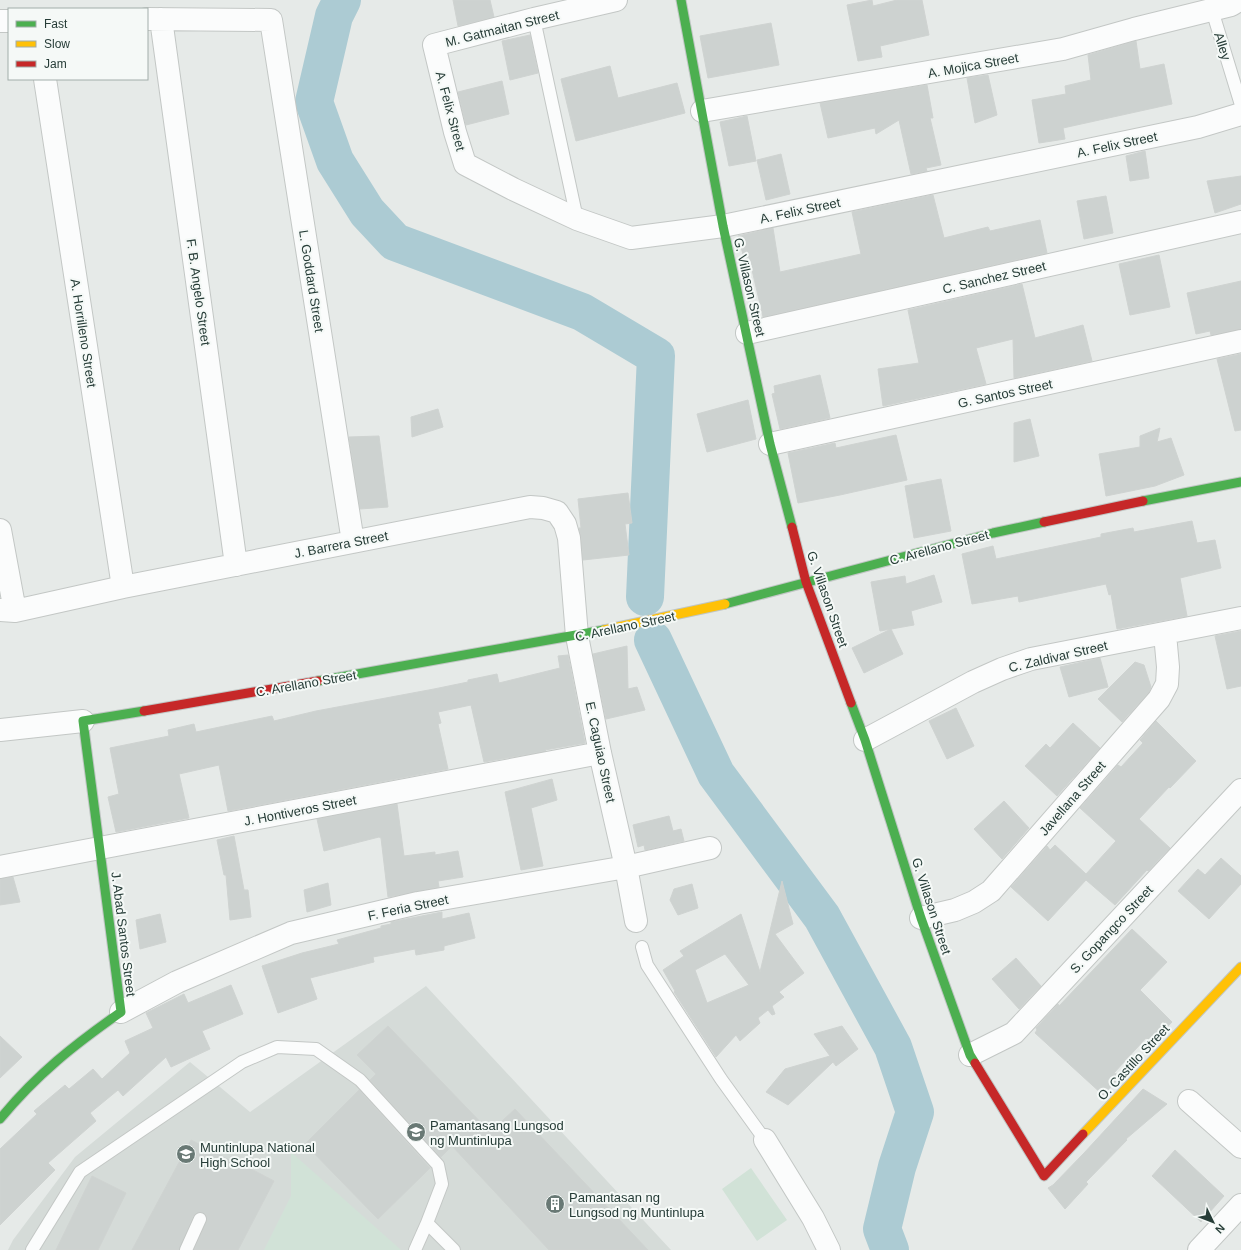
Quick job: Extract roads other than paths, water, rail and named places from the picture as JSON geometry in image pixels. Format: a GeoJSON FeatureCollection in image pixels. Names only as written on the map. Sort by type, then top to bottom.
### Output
{"type":"FeatureCollection","features":[{"type":"Feature","properties":{"kind":"street","name":"M. Gatmaitan Street"},"geometry":{"type":"LineString","coordinates":[[434,45],[534,19],[616,0]]}},
{"type":"Feature","properties":{"kind":"street","name":"G. Villason Street"},"geometry":{"type":"LineString","coordinates":[[681,0],[723,226],[770,444],[806,582],[865,740],[921,918],[970,1055],[1044,1176]]}},
{"type":"Feature","properties":{"kind":"street","name":"A. Mojica Street"},"geometry":{"type":"LineString","coordinates":[[702,111],[1063,49],[1134,29],[1231,5],[1239,0]]}},
{"type":"Feature","properties":{"kind":"street","name":"L. Goddard Street"},"geometry":{"type":"LineString","coordinates":[[154,19],[271,20],[353,542]]}},
{"type":"Feature","properties":{"kind":"street","name":"F. B. Angelo Street"},"geometry":{"type":"LineString","coordinates":[[154,19],[236,565]]}},
{"type":"Feature","properties":{"kind":"street","name":"A. Felix Street"},"geometry":{"type":"LineString","coordinates":[[434,45],[455,132],[465,164],[513,189],[577,219],[631,238],[723,226],[1198,127],[1241,114]]}},
{"type":"Feature","properties":{"kind":"street","name":"A. Horrilleno Street"},"geometry":{"type":"LineString","coordinates":[[45,80],[123,587]]}},
{"type":"Feature","properties":{"kind":"street","name":"C. Sanchez Street"},"geometry":{"type":"LineString","coordinates":[[747,333],[1241,222]]}},
{"type":"Feature","properties":{"kind":"street","name":"G. Santos Street"},"geometry":{"type":"LineString","coordinates":[[770,444],[1241,341]]}},
{"type":"Feature","properties":{"kind":"street","name":"C. Arellano Street"},"geometry":{"type":"LineString","coordinates":[[0,730],[83,721],[577,636],[713,607],[993,533],[1181,493],[1241,482]]}},
{"type":"Feature","properties":{"kind":"street","name":"J. Barrera Street"},"geometry":{"type":"LineString","coordinates":[[7,610],[530,507],[543,508],[557,512],[565,524],[569,538],[577,636]]}},
{"type":"Feature","properties":{"kind":"street"},"geometry":{"type":"LineString","coordinates":[[0,530],[7,610]]}},
{"type":"Feature","properties":{"kind":"street","name":"C. Zaldivar Street"},"geometry":{"type":"LineString","coordinates":[[865,740],[973,682],[1002,669],[1031,659],[1241,618]]}},
{"type":"Feature","properties":{"kind":"street","name":"Javellana Street"},"geometry":{"type":"LineString","coordinates":[[921,918],[955,910],[974,902],[991,891],[1159,699],[1167,684],[1168,667],[1164,634]]}},
{"type":"Feature","properties":{"kind":"street","name":"E. Caguiao Street"},"geometry":{"type":"LineString","coordinates":[[577,636],[636,921]]}},
{"type":"Feature","properties":{"kind":"street","name":"J. Abad Santos Street"},"geometry":{"type":"LineString","coordinates":[[0,1119],[28,1086],[54,1063],[121,1012],[83,721]]}},
{"type":"Feature","properties":{"kind":"street","name":"J. Hontiveros Street"},"geometry":{"type":"LineString","coordinates":[[0,867],[600,753]]}},
{"type":"Feature","properties":{"kind":"street","name":"S. Gopangco Street"},"geometry":{"type":"LineString","coordinates":[[970,1055],[1014,1033],[1241,790]]}},
{"type":"Feature","properties":{"kind":"street","name":"F. Feria Street"},"geometry":{"type":"LineString","coordinates":[[121,1012],[177,982],[291,933],[418,903],[626,868],[710,848]]}},
{"type":"Feature","properties":{"kind":"street","name":"O. Castillo Street"},"geometry":{"type":"LineString","coordinates":[[1044,1176],[1241,967]]}},
{"type":"Feature","properties":{"kind":"street"},"geometry":{"type":"LineString","coordinates":[[1189,1101],[1241,1147]]}},
{"type":"Feature","properties":{"kind":"street"},"geometry":{"type":"LineString","coordinates":[[765,1140],[813,1218],[829,1250]]}},
{"type":"Feature","properties":{"kind":"street"},"geometry":{"type":"LineString","coordinates":[[1199,1250],[1241,1205]]}},
{"type":"Feature","properties":{"kind":"lane","name":"Alley"},"geometry":{"type":"LineString","coordinates":[[1212,10],[1241,105]]}},
{"type":"Feature","properties":{"kind":"lane"},"geometry":{"type":"LineString","coordinates":[[534,19],[577,219]]}},
{"type":"Feature","properties":{"kind":"lane"},"geometry":{"type":"LineString","coordinates":[[642,948],[647,966],[721,1079],[765,1140]]}},
{"type":"Feature","properties":{"kind":"lane"},"geometry":{"type":"LineString","coordinates":[[32,1250],[80,1172],[242,1062],[277,1047],[316,1049],[360,1080],[438,1165],[442,1184],[415,1250]]}},
{"type":"Feature","properties":{"kind":"lane"},"geometry":{"type":"LineString","coordinates":[[186,1250],[200,1219]]}},
{"type":"Feature","properties":{"kind":"lane"},"geometry":{"type":"LineString","coordinates":[[427,1222],[454,1250]]}},
{"type":"Feature","properties":{"kind":"waterway"},"geometry":{"type":"LineString","coordinates":[[342,0],[334,16],[314,102],[335,161],[367,212],[395,242],[582,312],[656,356],[645,597]]}},
{"type":"Feature","properties":{"kind":"waterway"},"geometry":{"type":"LineString","coordinates":[[653,640],[716,774],[822,917],[893,1047],[915,1112],[897,1167],[882,1229],[890,1250]]}},
{"type":"Feature","properties":{"kind":"place","name":"Pamantasang Lungsod ng Muntinlupa"},"geometry":{"type":"Point","coordinates":[416,1132]}},
{"type":"Feature","properties":{"kind":"place","name":"Muntinlupa National High School"},"geometry":{"type":"Point","coordinates":[186,1154]}},
{"type":"Feature","properties":{"kind":"place","name":"Pamantasan ng Lungsod ng Muntinlupa"},"geometry":{"type":"Point","coordinates":[555,1204]}}]}
